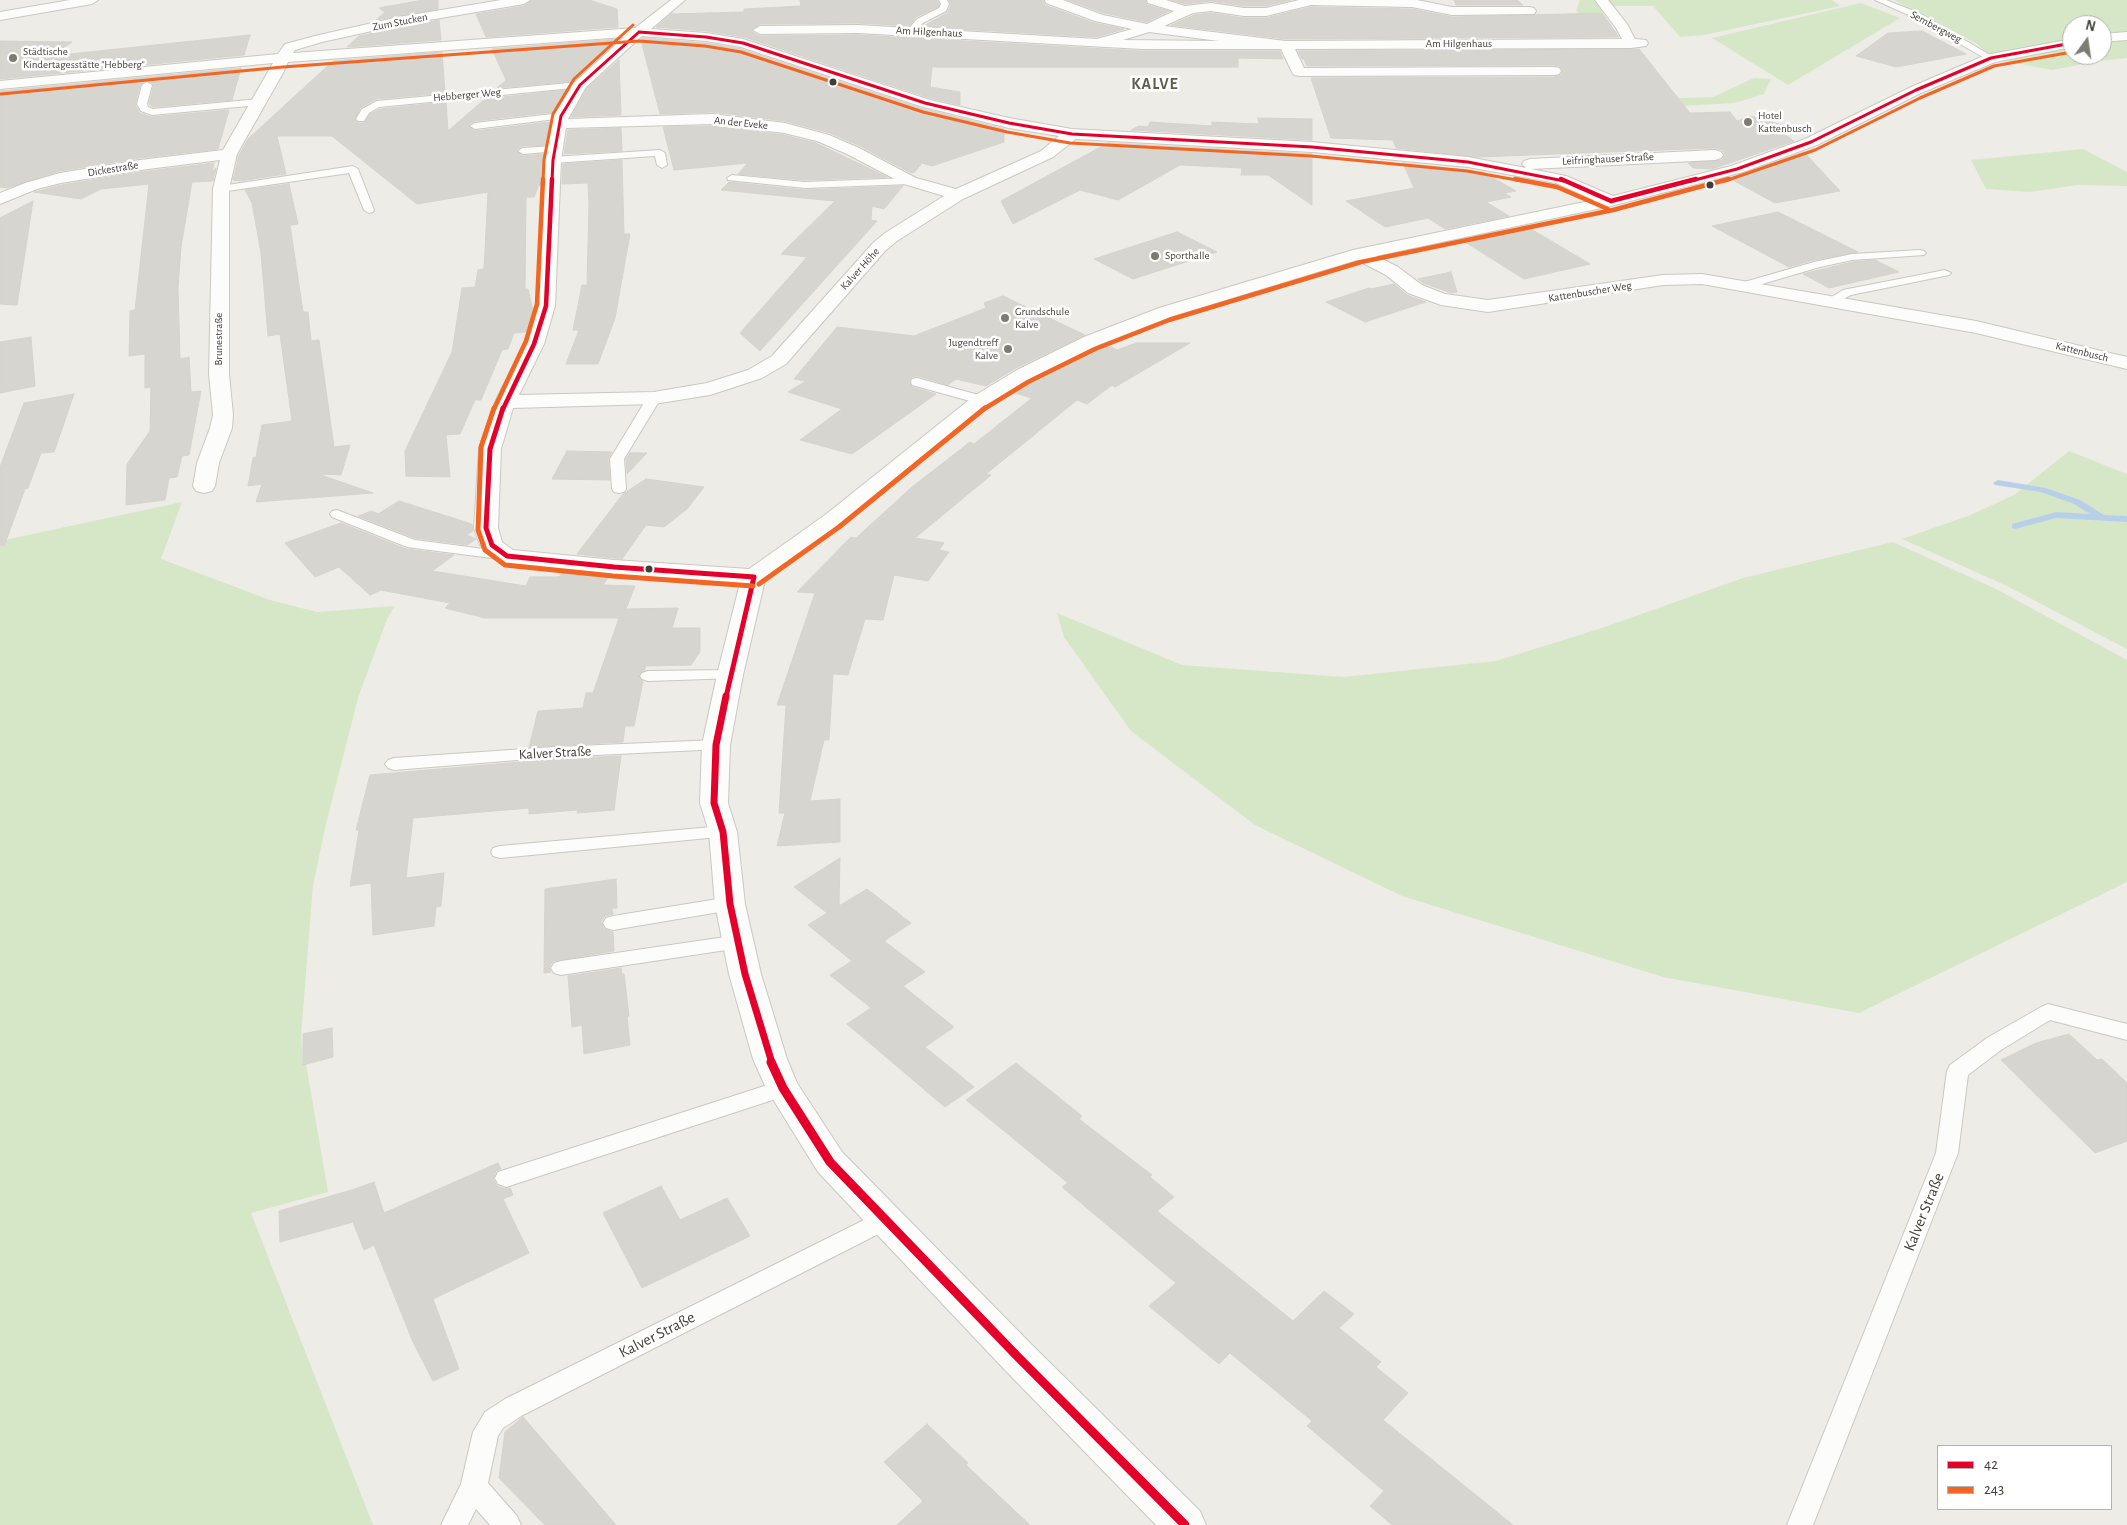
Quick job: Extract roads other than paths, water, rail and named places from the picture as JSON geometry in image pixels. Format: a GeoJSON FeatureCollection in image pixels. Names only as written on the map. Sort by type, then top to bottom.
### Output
{"type":"FeatureCollection","features":[{"type":"Feature","properties":{"kind":"street"},"geometry":{"type":"LineString","coordinates":[[0,16],[92,0]]}},
{"type":"Feature","properties":{"kind":"street","name":"Zum Stucken"},"geometry":{"type":"LineString","coordinates":[[282,58],[290,47],[319,39],[399,21],[524,0]]}},
{"type":"Feature","properties":{"kind":"street"},"geometry":{"type":"LineString","coordinates":[[679,0],[639,32],[580,85],[560,120],[554,154],[546,306],[534,344],[506,402],[490,449],[486,528],[492,545],[507,556],[614,567],[754,577],[833,520],[981,400],[1024,374],[1090,341],[1166,312],[1359,254],[1611,201],[1729,172],[1811,142],[1916,90],[1991,58],[2062,45]]}},
{"type":"Feature","properties":{"kind":"street","name":"Am Hilgenhaus"},"geometry":{"type":"LineString","coordinates":[[1051,0],[1100,18],[1148,28],[1286,45]]}},
{"type":"Feature","properties":{"kind":"street","name":"Am Hilgenhaus"},"geometry":{"type":"LineString","coordinates":[[1153,0],[1186,11]]}},
{"type":"Feature","properties":{"kind":"street","name":"Am Hilgenhaus"},"geometry":{"type":"LineString","coordinates":[[760,30],[858,29],[911,31],[1142,45],[1636,44],[1602,0]]}},
{"type":"Feature","properties":{"kind":"street","name":"Am Hilgenhaus"},"geometry":{"type":"LineString","coordinates":[[1098,43],[1148,28],[1186,11],[1211,7],[1244,12],[1266,12],[1311,1],[1321,1],[1412,3],[1452,10],[1529,11]]}},
{"type":"Feature","properties":{"kind":"street","name":"Leifringhauser Straße"},"geometry":{"type":"LineString","coordinates":[[0,84],[282,58],[639,32],[743,43],[925,103],[1008,123],[1072,134],[1312,147],[1414,156],[1501,167],[1560,180],[1611,201]]}},
{"type":"Feature","properties":{"kind":"street"},"geometry":{"type":"LineString","coordinates":[[2112,37],[2127,36]]}},
{"type":"Feature","properties":{"kind":"street"},"geometry":{"type":"LineString","coordinates":[[1286,45],[1299,72],[1554,71]]}},
{"type":"Feature","properties":{"kind":"street","name":"Brunestraße"},"geometry":{"type":"LineString","coordinates":[[204,486],[208,463],[221,428],[223,415],[219,374],[220,189],[229,154],[260,102],[282,58]]}},
{"type":"Feature","properties":{"kind":"street","name":"An der Eveke"},"geometry":{"type":"LineString","coordinates":[[560,120],[712,120],[785,128],[823,138],[910,181],[957,195]]}},
{"type":"Feature","properties":{"kind":"street","name":"Kalver Höhe"},"geometry":{"type":"LineString","coordinates":[[506,402],[654,398],[710,389],[755,374],[779,360],[879,247],[911,223],[957,195],[1047,154],[1072,134]]}},
{"type":"Feature","properties":{"kind":"street","name":"Dickestraße"},"geometry":{"type":"LineString","coordinates":[[0,199],[31,186],[60,178],[140,165],[229,154]]}},
{"type":"Feature","properties":{"kind":"street","name":"Leifringhauser Straße"},"geometry":{"type":"LineString","coordinates":[[1501,167],[1583,160],[1715,155]]}},
{"type":"Feature","properties":{"kind":"street","name":"Kattenbuscher Weg"},"geometry":{"type":"LineString","coordinates":[[1359,254],[1392,272],[1415,289],[1441,300],[1488,306],[1558,298],[1663,280],[1702,279],[1831,301]]}},
{"type":"Feature","properties":{"kind":"street","name":"Kattenbusch"},"geometry":{"type":"LineString","coordinates":[[1831,301],[1976,327],[2127,364]]}},
{"type":"Feature","properties":{"kind":"street"},"geometry":{"type":"LineString","coordinates":[[754,577],[730,675],[716,745],[714,803],[723,832],[730,904],[745,974],[770,1059],[783,1088],[830,1162],[884,1220],[1185,1525]]}},
{"type":"Feature","properties":{"kind":"lane"},"geometry":{"type":"LineString","coordinates":[[911,31],[920,21],[943,10],[945,4],[943,0]]}},
{"type":"Feature","properties":{"kind":"lane","name":"Sembergweg"},"geometry":{"type":"LineString","coordinates":[[1879,0],[1916,15],[1991,58]]}},
{"type":"Feature","properties":{"kind":"lane"},"geometry":{"type":"LineString","coordinates":[[147,85],[142,104],[144,109],[152,112],[260,102]]}},
{"type":"Feature","properties":{"kind":"lane","name":"Hebberger Weg"},"geometry":{"type":"LineString","coordinates":[[361,119],[365,111],[377,104],[580,85]]}},
{"type":"Feature","properties":{"kind":"lane"},"geometry":{"type":"LineString","coordinates":[[475,126],[560,120]]}},
{"type":"Feature","properties":{"kind":"lane"},"geometry":{"type":"LineString","coordinates":[[523,150],[554,154],[660,153],[662,165]]}},
{"type":"Feature","properties":{"kind":"lane"},"geometry":{"type":"LineString","coordinates":[[220,189],[353,169],[369,210]]}},
{"type":"Feature","properties":{"kind":"lane","name":"An der Eveke"},"geometry":{"type":"LineString","coordinates":[[732,178],[805,185],[910,181]]}},
{"type":"Feature","properties":{"kind":"lane"},"geometry":{"type":"LineString","coordinates":[[1744,285],[1791,270],[1852,257],[1920,253]]}},
{"type":"Feature","properties":{"kind":"lane"},"geometry":{"type":"LineString","coordinates":[[1831,301],[1847,292],[1945,273]]}},
{"type":"Feature","properties":{"kind":"lane"},"geometry":{"type":"LineString","coordinates":[[917,382],[981,400]]}},
{"type":"Feature","properties":{"kind":"lane"},"geometry":{"type":"LineString","coordinates":[[619,489],[618,459],[654,398]]}},
{"type":"Feature","properties":{"kind":"lane"},"geometry":{"type":"LineString","coordinates":[[337,514],[412,544],[507,556]]}},
{"type":"Feature","properties":{"kind":"lane"},"geometry":{"type":"LineString","coordinates":[[648,676],[730,675]]}},
{"type":"Feature","properties":{"kind":"lane","name":"Kalver Straße"},"geometry":{"type":"LineString","coordinates":[[394,764],[554,752],[716,745]]}},
{"type":"Feature","properties":{"kind":"lane"},"geometry":{"type":"LineString","coordinates":[[500,852],[723,832]]}},
{"type":"Feature","properties":{"kind":"lane"},"geometry":{"type":"LineString","coordinates":[[613,923],[730,904]]}},
{"type":"Feature","properties":{"kind":"lane"},"geometry":{"type":"LineString","coordinates":[[561,968],[739,942]]}},
{"type":"Feature","properties":{"kind":"lane","name":"Kalver Straße"},"geometry":{"type":"LineString","coordinates":[[1800,1525],[1947,1153],[1958,1071],[1994,1044],[2048,1012],[2127,1032]]}},
{"type":"Feature","properties":{"kind":"lane"},"geometry":{"type":"LineString","coordinates":[[506,1178],[783,1088]]}},
{"type":"Feature","properties":{"kind":"lane","name":"Kalver Straße"},"geometry":{"type":"LineString","coordinates":[[454,1525],[474,1487],[486,1432],[494,1420],[523,1402],[884,1220]]}},
{"type":"Feature","properties":{"kind":"lane"},"geometry":{"type":"LineString","coordinates":[[474,1487],[508,1525]]}},
{"type":"Feature","properties":{"kind":"waterway"},"geometry":{"type":"LineString","coordinates":[[1998,483],[2043,490],[2077,502],[2101,517]]}},
{"type":"Feature","properties":{"kind":"waterway"},"geometry":{"type":"LineString","coordinates":[[2015,526],[2056,515],[2127,519]]}},
{"type":"Feature","properties":{"kind":"place","name":"Städtische Kindertagesstätte \"Hebberg\""},"geometry":{"type":"Point","coordinates":[13,58]}},
{"type":"Feature","properties":{"kind":"place","name":"Hotel Kattenbusch"},"geometry":{"type":"Point","coordinates":[1748,122]}},
{"type":"Feature","properties":{"kind":"place","name":"Sporthalle"},"geometry":{"type":"Point","coordinates":[1155,256]}},
{"type":"Feature","properties":{"kind":"place","name":"Grundschule Kalve"},"geometry":{"type":"Point","coordinates":[1005,318]}},
{"type":"Feature","properties":{"kind":"place","name":"Jugendtreff Kalve"},"geometry":{"type":"Point","coordinates":[1008,349]}},
{"type":"Feature","properties":{"kind":"district","name":"KALVE"},"geometry":{"type":"Point","coordinates":[1155,84]}}]}
